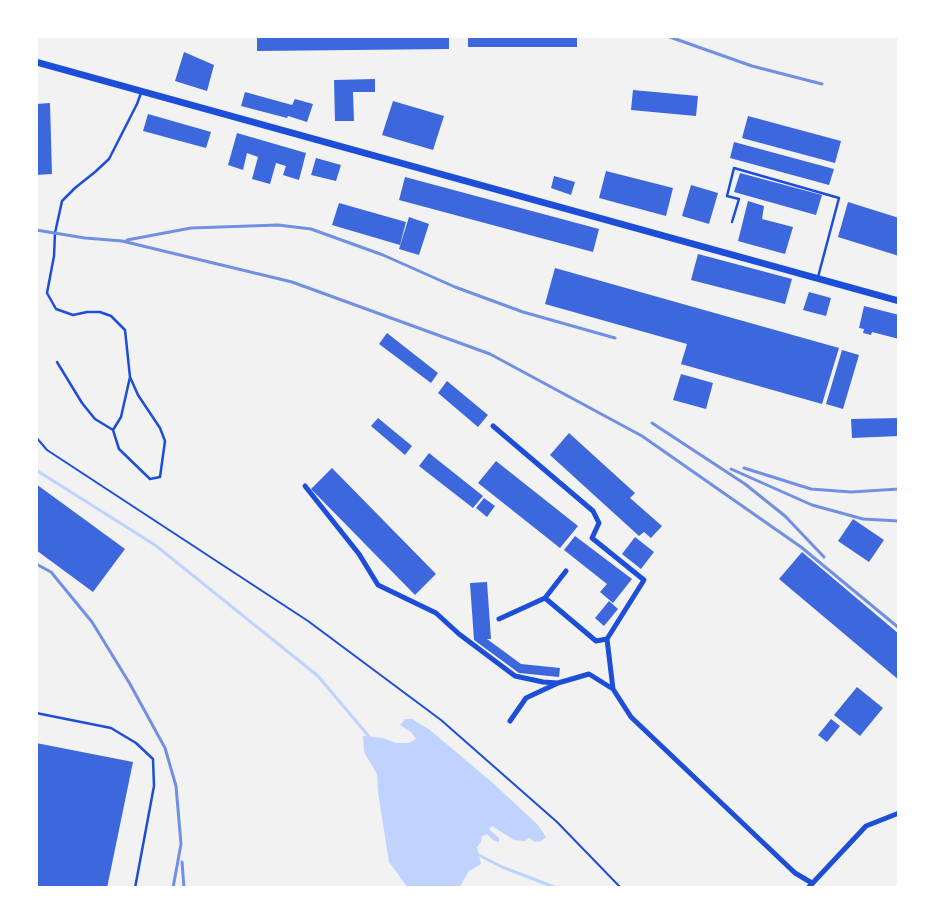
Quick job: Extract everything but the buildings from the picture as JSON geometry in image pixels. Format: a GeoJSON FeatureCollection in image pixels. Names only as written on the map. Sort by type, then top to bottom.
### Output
{"type":"FeatureCollection","features":[{"type":"Feature","properties":{"kind":"street"},"geometry":{"type":"LineString","coordinates":[[36,62],[899,301]]}},
{"type":"Feature","properties":{"kind":"street"},"geometry":{"type":"LineString","coordinates":[[493,426],[592,511],[599,523],[592,538],[644,580],[607,639],[613,689]]}},
{"type":"Feature","properties":{"kind":"street"},"geometry":{"type":"LineString","coordinates":[[305,486],[359,554],[378,585],[436,613],[458,634],[515,676],[558,683]]}},
{"type":"Feature","properties":{"kind":"street"},"geometry":{"type":"LineString","coordinates":[[499,619],[545,598],[566,571]]}},
{"type":"Feature","properties":{"kind":"street"},"geometry":{"type":"LineString","coordinates":[[545,598],[596,642],[607,639]]}},
{"type":"Feature","properties":{"kind":"street"},"geometry":{"type":"LineString","coordinates":[[510,722],[526,698],[558,683],[589,674],[613,689],[631,716],[795,873],[812,883]]}},
{"type":"Feature","properties":{"kind":"street"},"geometry":{"type":"LineString","coordinates":[[808,888],[866,826],[899,812]]}},
{"type":"Feature","properties":{"kind":"lane"},"geometry":{"type":"LineString","coordinates":[[57,362],[82,403],[95,419],[113,430],[119,449],[150,479],[160,477],[166,441],[160,428],[138,396],[130,377],[125,330],[111,316],[100,312],[73,314],[56,309],[48,293],[54,256],[55,233],[62,201],[74,188],[109,159],[137,104],[141,91]]}},
{"type":"Feature","properties":{"kind":"lane"},"geometry":{"type":"LineString","coordinates":[[732,222],[739,199],[727,196],[734,168],[839,198],[817,279]]}},
{"type":"Feature","properties":{"kind":"lane"},"geometry":{"type":"LineString","coordinates":[[113,430],[121,416],[130,377]]}},
{"type":"Feature","properties":{"kind":"lane"},"geometry":{"type":"LineString","coordinates":[[36,713],[111,728],[136,743],[153,760],[154,786],[135,888]]}},
{"type":"Feature","properties":{"kind":"path"},"geometry":{"type":"LineString","coordinates":[[36,437],[47,450],[308,621],[441,720],[557,822],[621,888]]}},
{"type":"Feature","properties":{"kind":"water"},"geometry":{"type":"Polygon","coordinates":[[[405,719],[412,719],[430,730],[494,784],[538,825],[546,837],[541,841],[535,842],[529,838],[525,841],[514,840],[492,826],[489,829],[499,838],[499,842],[493,840],[487,834],[482,836],[481,842],[477,847],[481,864],[469,871],[459,888],[408,888],[389,862],[377,774],[364,752],[363,736],[383,738],[396,743],[409,743],[416,739],[411,732],[400,725],[405,719]]]}},
{"type":"Feature","properties":{"kind":"waterway"},"geometry":{"type":"LineString","coordinates":[[36,470],[155,545],[318,676],[371,739]]}},
{"type":"Feature","properties":{"kind":"waterway"},"geometry":{"type":"LineString","coordinates":[[475,853],[502,867],[557,888]]}},
{"type":"Feature","properties":{"kind":"railway"},"geometry":{"type":"LineString","coordinates":[[667,36],[752,66],[822,84]]}},
{"type":"Feature","properties":{"kind":"railway"},"geometry":{"type":"LineString","coordinates":[[127,240],[191,228],[278,225],[311,229],[383,255],[455,287],[523,312],[615,338]]}},
{"type":"Feature","properties":{"kind":"railway"},"geometry":{"type":"LineString","coordinates":[[36,230],[85,238],[122,241],[292,282],[490,354],[642,436],[801,547],[899,628]]}},
{"type":"Feature","properties":{"kind":"railway"},"geometry":{"type":"LineString","coordinates":[[652,423],[745,484],[785,516],[824,557]]}},
{"type":"Feature","properties":{"kind":"railway"},"geometry":{"type":"LineString","coordinates":[[744,468],[811,489],[851,492],[899,489]]}},
{"type":"Feature","properties":{"kind":"railway"},"geometry":{"type":"LineString","coordinates":[[731,469],[812,505],[863,519],[899,521]]}},
{"type":"Feature","properties":{"kind":"railway"},"geometry":{"type":"LineString","coordinates":[[36,564],[51,572],[92,622],[130,684],[165,748],[176,786],[181,844],[173,888]]}},
{"type":"Feature","properties":{"kind":"railway"},"geometry":{"type":"LineString","coordinates":[[182,862],[184,888]]}}]}
